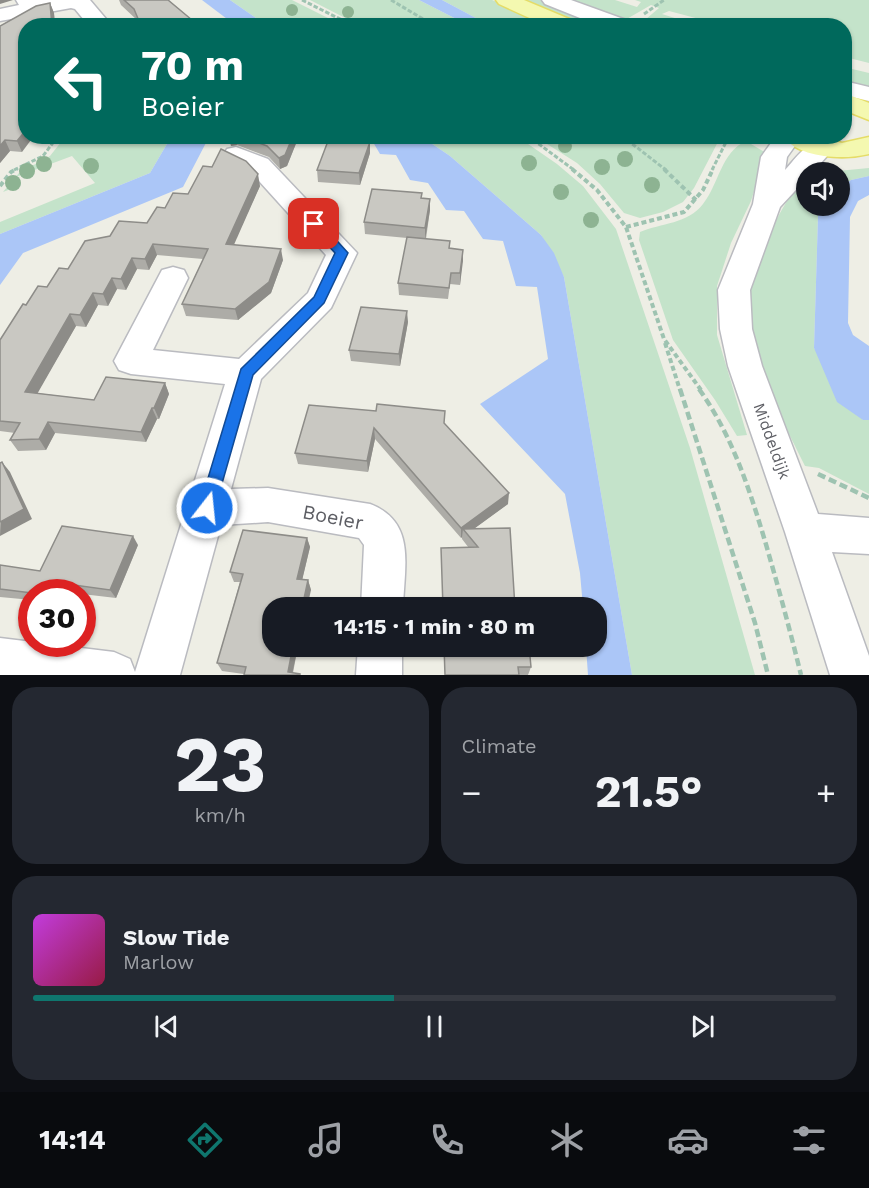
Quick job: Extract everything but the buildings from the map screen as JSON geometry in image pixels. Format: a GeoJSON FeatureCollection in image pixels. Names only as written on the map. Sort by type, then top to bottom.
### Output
{"type":"FeatureCollection","features":[{"type":"Feature","properties":{"kind":"main road"},"geometry":{"type":"LineString","coordinates":[[506,0],[548,18]]}},
{"type":"Feature","properties":{"kind":"main road"},"geometry":{"type":"LineString","coordinates":[[852,104],[869,113]]}},
{"type":"Feature","properties":{"kind":"main road"},"geometry":{"type":"LineString","coordinates":[[815,144],[845,150],[869,145]]}},
{"type":"Feature","properties":{"kind":"street"},"geometry":{"type":"LineString","coordinates":[[552,0],[600,18]]}},
{"type":"Feature","properties":{"kind":"street"},"geometry":{"type":"LineString","coordinates":[[0,15],[30,4],[72,2],[82,4],[94,18]]}},
{"type":"Feature","properties":{"kind":"street"},"geometry":{"type":"LineString","coordinates":[[852,90],[869,94]]}},
{"type":"Feature","properties":{"kind":"street","name":"Middeldijk"},"geometry":{"type":"LineString","coordinates":[[783,144],[774,157],[767,204],[734,290],[736,328],[745,366],[805,532],[853,675]]}},
{"type":"Feature","properties":{"kind":"street","name":"Middeldijk"},"geometry":{"type":"LineString","coordinates":[[767,204],[822,147]]}},
{"type":"Feature","properties":{"kind":"street"},"geometry":{"type":"LineString","coordinates":[[157,675],[246,373],[320,300],[342,253],[260,165],[236,155]]}},
{"type":"Feature","properties":{"kind":"street"},"geometry":{"type":"LineString","coordinates":[[173,278],[131,360],[246,373]]}},
{"type":"Feature","properties":{"kind":"street","name":"Boeier"},"geometry":{"type":"LineString","coordinates":[[207,508],[268,505],[370,522],[385,540],[382,597]]}},
{"type":"Feature","properties":{"kind":"street"},"geometry":{"type":"LineString","coordinates":[[805,532],[869,536]]}},
{"type":"Feature","properties":{"kind":"street"},"geometry":{"type":"LineString","coordinates":[[379,675],[380,657]]}},
{"type":"Feature","properties":{"kind":"street"},"geometry":{"type":"LineString","coordinates":[[0,660],[114,675]]}},
{"type":"Feature","properties":{"kind":"path"},"geometry":{"type":"LineString","coordinates":[[302,0],[338,18]]}},
{"type":"Feature","properties":{"kind":"path"},"geometry":{"type":"LineString","coordinates":[[391,0],[421,18]]}},
{"type":"Feature","properties":{"kind":"path"},"geometry":{"type":"LineString","coordinates":[[0,186],[11,172],[43,156],[52,144]]}},
{"type":"Feature","properties":{"kind":"path"},"geometry":{"type":"LineString","coordinates":[[540,144],[597,190],[626,227],[755,624],[768,675]]}},
{"type":"Feature","properties":{"kind":"path"},"geometry":{"type":"LineString","coordinates":[[632,144],[662,167],[696,200]]}},
{"type":"Feature","properties":{"kind":"path"},"geometry":{"type":"LineString","coordinates":[[626,227],[665,219],[684,212],[696,200],[725,144]]}},
{"type":"Feature","properties":{"kind":"path"},"geometry":{"type":"LineString","coordinates":[[664,339],[708,401],[745,475],[786,613],[801,675]]}},
{"type":"Feature","properties":{"kind":"green space"},"geometry":{"type":"Polygon","coordinates":[[[230,0],[292,0],[328,18],[256,18],[230,0]]]}},
{"type":"Feature","properties":{"kind":"green space"},"geometry":{"type":"Polygon","coordinates":[[[310,0],[419,0],[454,18],[345,18],[310,0]]]}},
{"type":"Feature","properties":{"kind":"green space"},"geometry":{"type":"Polygon","coordinates":[[[442,0],[492,0],[537,18],[476,18],[442,0]]]}},
{"type":"Feature","properties":{"kind":"green space"},"geometry":{"type":"Polygon","coordinates":[[[522,0],[540,0],[589,18],[567,18],[522,0]]]}},
{"type":"Feature","properties":{"kind":"green space"},"geometry":{"type":"Polygon","coordinates":[[[565,0],[615,0],[637,7],[641,2],[635,0],[869,0],[869,63],[852,59],[852,18],[696,18],[669,11],[662,14],[675,18],[647,18],[659,8],[651,5],[628,18],[619,18],[565,0]]]}},
{"type":"Feature","properties":{"kind":"green space"},"geometry":{"type":"Polygon","coordinates":[[[852,69],[869,73],[869,89],[852,85],[852,69]]]}},
{"type":"Feature","properties":{"kind":"green space"},"geometry":{"type":"Polygon","coordinates":[[[59,144],[167,144],[150,173],[0,234],[0,222],[95,183],[72,156],[16,177],[21,185],[3,192],[19,173],[50,156],[59,144]]]}},
{"type":"Feature","properties":{"kind":"green space"},"geometry":{"type":"Polygon","coordinates":[[[432,144],[528,144],[583,186],[616,229],[690,448],[755,675],[632,675],[564,277],[541,235],[450,156],[432,144]]]}},
{"type":"Feature","properties":{"kind":"green space"},"geometry":{"type":"Polygon","coordinates":[[[547,144],[717,144],[694,188],[683,202],[663,212],[640,218],[624,213],[600,184],[577,163],[547,144]]]}},
{"type":"Feature","properties":{"kind":"green space"},"geometry":{"type":"Polygon","coordinates":[[[751,144],[766,153],[751,201],[731,243],[717,286],[717,335],[747,435],[737,436],[673,340],[639,240],[640,232],[674,222],[697,211],[708,196],[726,160],[738,146],[751,144]]]}},
{"type":"Feature","properties":{"kind":"green space"},"geometry":{"type":"Polygon","coordinates":[[[869,168],[869,176],[851,180],[850,170],[869,168]]]}},
{"type":"Feature","properties":{"kind":"green space"},"geometry":{"type":"Polygon","coordinates":[[[796,187],[796,216],[818,216],[814,348],[863,420],[869,420],[869,494],[819,468],[805,466],[758,363],[749,326],[748,307],[751,287],[765,244],[796,187]]]}},
{"type":"Feature","properties":{"kind":"water"},"geometry":{"type":"Polygon","coordinates":[[[202,0],[230,0],[256,18],[226,18],[202,0]]]}},
{"type":"Feature","properties":{"kind":"water"},"geometry":{"type":"Polygon","coordinates":[[[419,0],[442,0],[476,18],[454,18],[419,0]]]}},
{"type":"Feature","properties":{"kind":"water"},"geometry":{"type":"Polygon","coordinates":[[[167,144],[205,144],[183,187],[23,253],[0,285],[0,234],[150,173],[167,144]]]}},
{"type":"Feature","properties":{"kind":"water"},"geometry":{"type":"Polygon","coordinates":[[[374,144],[432,144],[450,156],[541,235],[554,253],[564,277],[632,675],[588,675],[587,657],[607,657],[607,597],[582,597],[580,573],[565,494],[480,404],[548,359],[537,287],[516,286],[503,241],[483,239],[464,211],[446,210],[428,183],[410,180],[396,155],[380,154],[374,144]]]}},
{"type":"Feature","properties":{"kind":"water"},"geometry":{"type":"Polygon","coordinates":[[[869,176],[869,195],[858,201],[850,217],[848,323],[853,335],[869,346],[869,420],[863,420],[837,402],[814,348],[818,216],[850,216],[851,180],[869,176]]]}},
{"type":"Feature","properties":{"kind":"route"},"geometry":{"type":"LineString","coordinates":[[207,508],[246,373],[320,300],[342,253],[314,224]]}}]}
